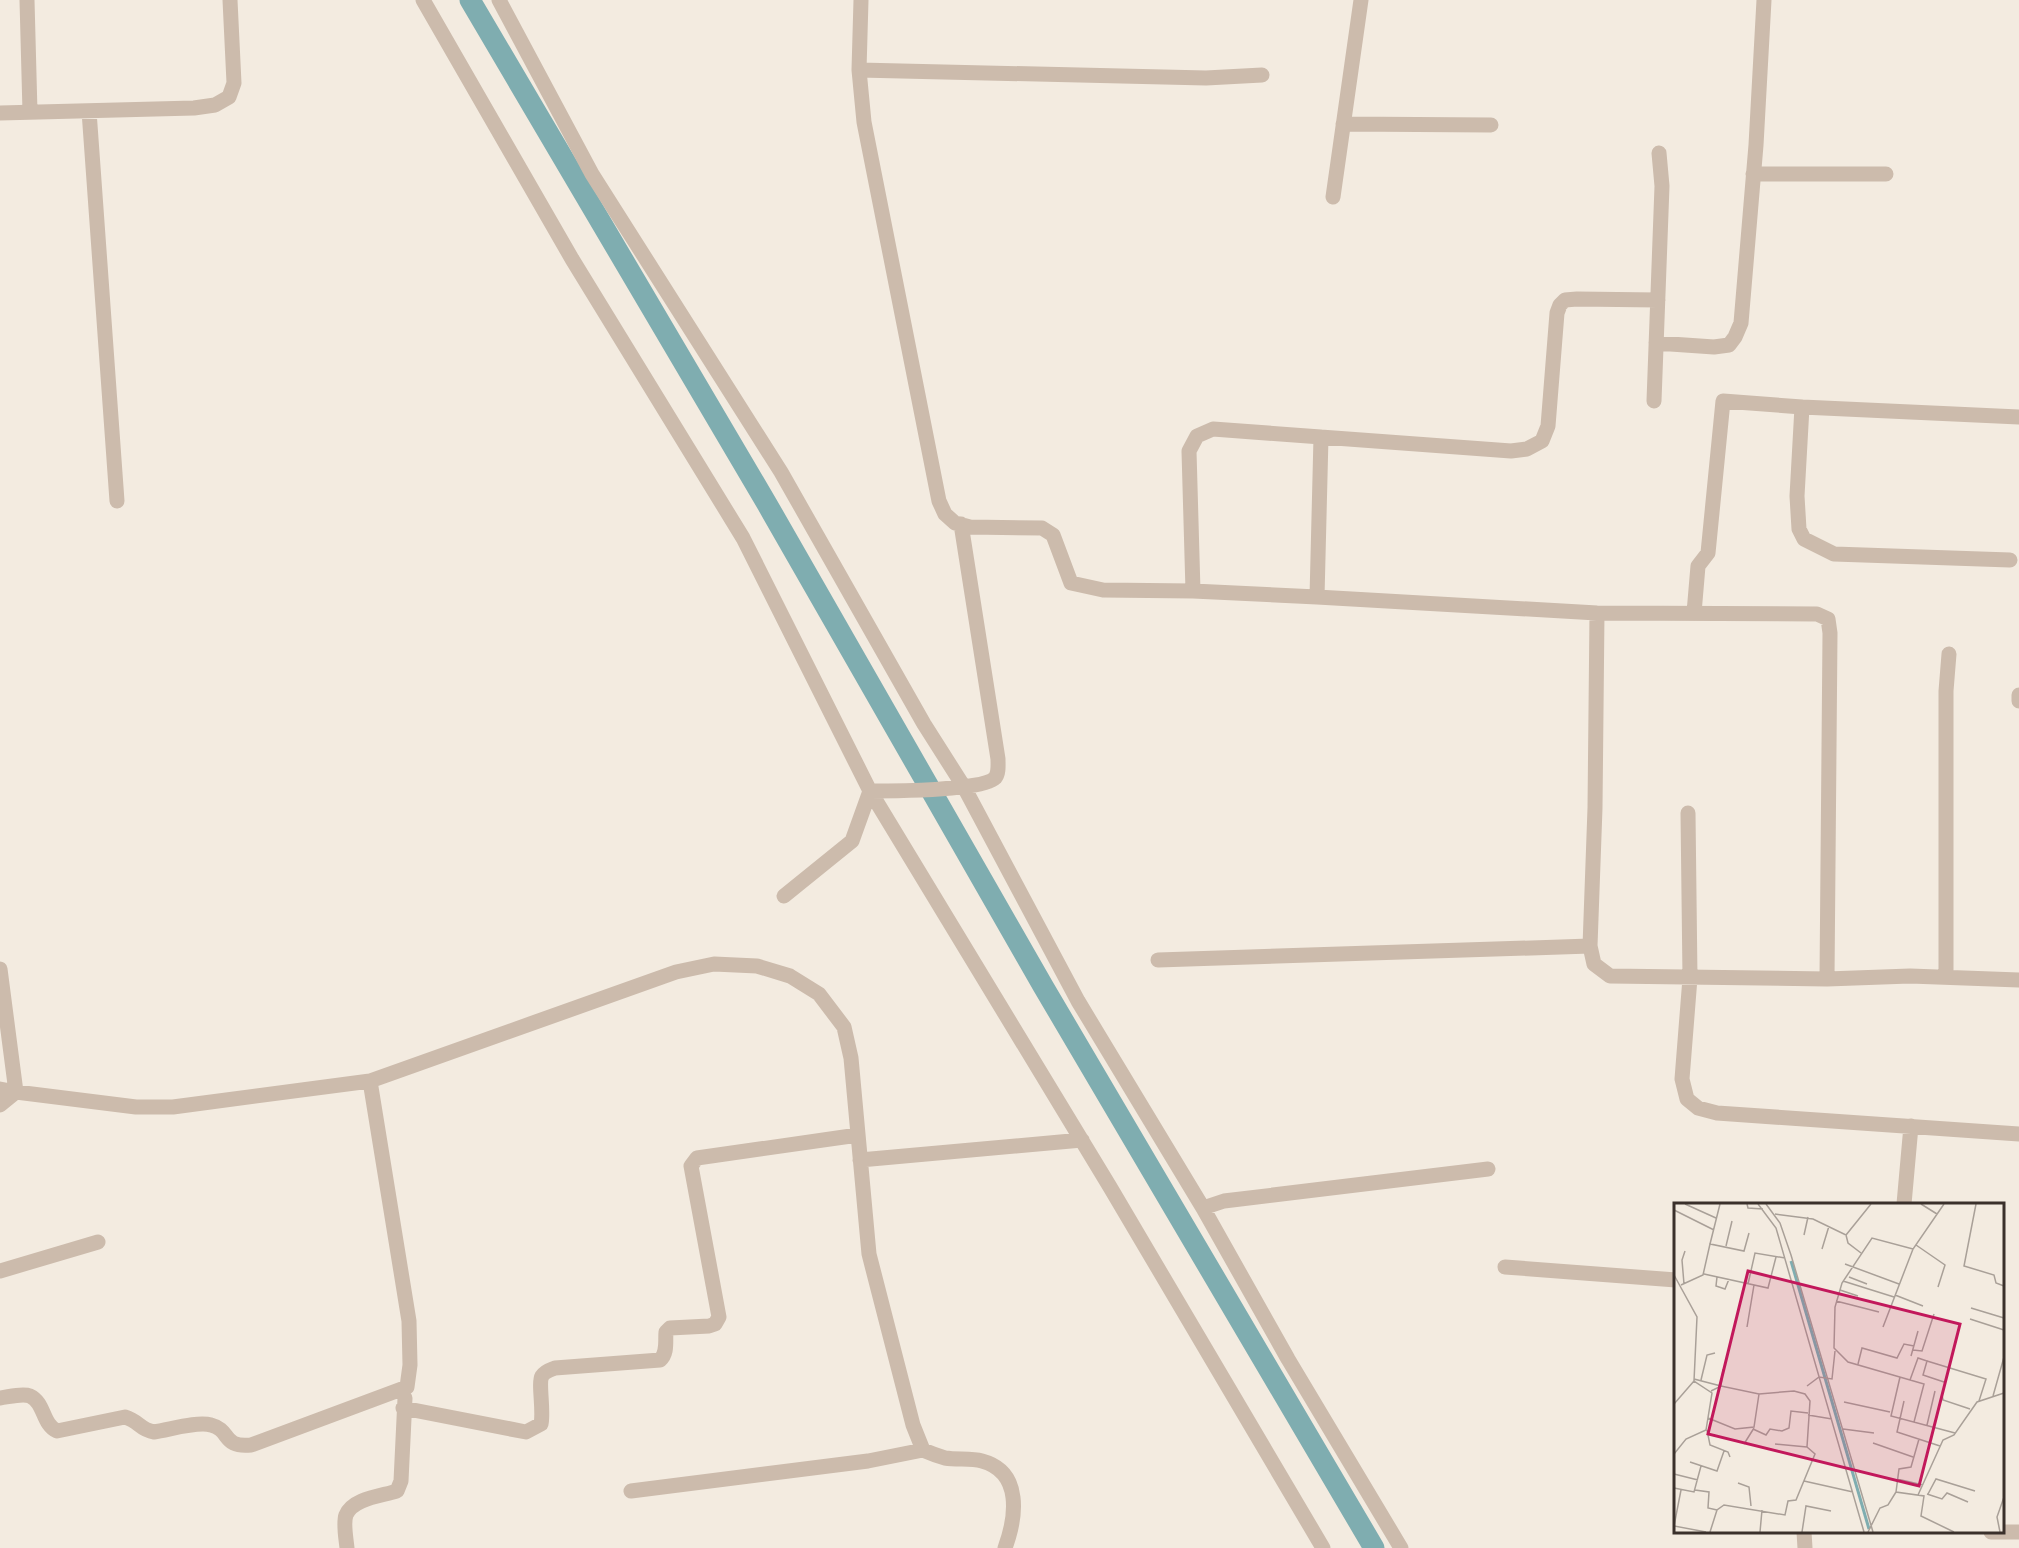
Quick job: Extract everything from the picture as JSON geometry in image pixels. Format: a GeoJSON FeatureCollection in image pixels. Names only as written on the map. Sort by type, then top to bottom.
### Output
{"type":"FeatureCollection","features":[{"type":"Feature","properties":{"kind":"street"},"geometry":{"type":"LineString","coordinates":[[27,0],[30,112]]}},
{"type":"Feature","properties":{"kind":"street"},"geometry":{"type":"LineString","coordinates":[[0,113],[194,108],[214,105],[229,98],[234,83],[230,0]]}},
{"type":"Feature","properties":{"kind":"street"},"geometry":{"type":"LineString","coordinates":[[423,0],[572,259],[743,538],[870,791],[1082,1140],[1323,1548]]}},
{"type":"Feature","properties":{"kind":"street"},"geometry":{"type":"LineString","coordinates":[[499,0],[592,174],[781,472],[924,724],[964,787],[1078,1001],[1203,1208],[1288,1359],[1401,1548]]}},
{"type":"Feature","properties":{"kind":"street"},"geometry":{"type":"LineString","coordinates":[[861,0],[859,70],[864,122],[939,501],[945,514],[955,523],[970,527],[1042,528],[1053,535],[1071,583],[1103,590],[1193,591],[1597,613],[1817,614],[1828,619],[1830,633],[1827,979]]}},
{"type":"Feature","properties":{"kind":"street"},"geometry":{"type":"LineString","coordinates":[[1333,197],[1361,0]]}},
{"type":"Feature","properties":{"kind":"street"},"geometry":{"type":"LineString","coordinates":[[1656,344],[1714,347],[1729,345],[1741,323],[1764,0]]}},
{"type":"Feature","properties":{"kind":"street"},"geometry":{"type":"LineString","coordinates":[[859,70],[1206,78],[1263,75]]}},
{"type":"Feature","properties":{"kind":"street"},"geometry":{"type":"LineString","coordinates":[[89,111],[117,501]]}},
{"type":"Feature","properties":{"kind":"street"},"geometry":{"type":"LineString","coordinates":[[1343,124],[1491,125]]}},
{"type":"Feature","properties":{"kind":"street"},"geometry":{"type":"LineString","coordinates":[[1653,401],[1662,186],[1659,153]]}},
{"type":"Feature","properties":{"kind":"street"},"geometry":{"type":"LineString","coordinates":[[1753,174],[1886,174]]}},
{"type":"Feature","properties":{"kind":"street"},"geometry":{"type":"LineString","coordinates":[[1193,591],[1189,451],[1197,436],[1213,429],[1511,451],[1527,449],[1542,441],[1548,426],[1557,313],[1560,305],[1565,300],[1577,299],[1658,300]]}},
{"type":"Feature","properties":{"kind":"street"},"geometry":{"type":"LineString","coordinates":[[1694,613],[1698,566],[1708,554],[1723,401],[2019,417]]}},
{"type":"Feature","properties":{"kind":"street"},"geometry":{"type":"LineString","coordinates":[[1802,407],[1797,496],[1799,529],[1804,539],[1834,554],[2010,560]]}},
{"type":"Feature","properties":{"kind":"street"},"geometry":{"type":"LineString","coordinates":[[1317,597],[1321,437]]}},
{"type":"Feature","properties":{"kind":"street"},"geometry":{"type":"LineString","coordinates":[[870,791],[964,787],[988,782],[995,777],[998,771],[961,524]]}},
{"type":"Feature","properties":{"kind":"street"},"geometry":{"type":"LineString","coordinates":[[1597,613],[1595,808],[1590,946],[1594,964],[1610,976],[1827,979],[1910,976],[2019,980]]}},
{"type":"Feature","properties":{"kind":"street"},"geometry":{"type":"LineString","coordinates":[[1946,977],[1946,692],[1949,654]]}},
{"type":"Feature","properties":{"kind":"street"},"geometry":{"type":"LineString","coordinates":[[2019,695],[2019,701]]}},
{"type":"Feature","properties":{"kind":"street"},"geometry":{"type":"LineString","coordinates":[[784,896],[852,841],[870,791]]}},
{"type":"Feature","properties":{"kind":"street"},"geometry":{"type":"LineString","coordinates":[[1688,813],[1690,978],[1682,1079],[1687,1099],[1698,1108],[1717,1113],[2019,1134]]}},
{"type":"Feature","properties":{"kind":"street"},"geometry":{"type":"LineString","coordinates":[[1158,960],[1590,946]]}},
{"type":"Feature","properties":{"kind":"street"},"geometry":{"type":"LineString","coordinates":[[0,1089],[136,1107],[173,1107],[370,1081],[676,972],[714,964],[757,966],[790,976],[819,994],[844,1027],[851,1058],[869,1254],[913,1425],[923,1450]]}},
{"type":"Feature","properties":{"kind":"street"},"geometry":{"type":"LineString","coordinates":[[0,969],[16,1092]]}},
{"type":"Feature","properties":{"kind":"street"},"geometry":{"type":"LineString","coordinates":[[347,1548],[345,1516],[350,1508],[361,1501],[397,1491],[401,1481],[403,1408],[410,1365],[410,1321],[370,1081]]}},
{"type":"Feature","properties":{"kind":"street"},"geometry":{"type":"LineString","coordinates":[[0,1105],[16,1092]]}},
{"type":"Feature","properties":{"kind":"street"},"geometry":{"type":"LineString","coordinates":[[1904,1203],[1911,1126]]}},
{"type":"Feature","properties":{"kind":"street"},"geometry":{"type":"LineString","coordinates":[[403,1408],[526,1432],[541,1424],[543,1415],[541,1377],[547,1371],[555,1368],[660,1360],[664,1357],[666,1332],[670,1328],[709,1326],[718,1321],[719,1317],[691,1166],[697,1158],[858,1136]]}},
{"type":"Feature","properties":{"kind":"street"},"geometry":{"type":"LineString","coordinates":[[860,1160],[1082,1140]]}},
{"type":"Feature","properties":{"kind":"street"},"geometry":{"type":"LineString","coordinates":[[1203,1208],[1224,1201],[1488,1169]]}},
{"type":"Feature","properties":{"kind":"street"},"geometry":{"type":"LineString","coordinates":[[0,1271],[98,1242]]}},
{"type":"Feature","properties":{"kind":"street"},"geometry":{"type":"LineString","coordinates":[[1504,1267],[1674,1280]]}},
{"type":"Feature","properties":{"kind":"street"},"geometry":{"type":"LineString","coordinates":[[0,1398],[30,1396],[39,1405],[50,1428],[57,1431],[125,1417],[135,1420],[147,1431],[154,1432],[202,1424],[212,1425],[222,1431],[231,1443],[239,1446],[251,1445],[407,1387]]}},
{"type":"Feature","properties":{"kind":"street"},"geometry":{"type":"LineString","coordinates":[[632,1491],[868,1461],[923,1450],[943,1457],[983,1461],[1002,1471],[1013,1494],[1014,1518],[1005,1548]]}},
{"type":"Feature","properties":{"kind":"street"},"geometry":{"type":"LineString","coordinates":[[1804,1533],[1805,1548]]}},
{"type":"Feature","properties":{"kind":"waterway"},"geometry":{"type":"LineString","coordinates":[[470,0],[767,504],[1043,986],[1374,1548]]}}]}
